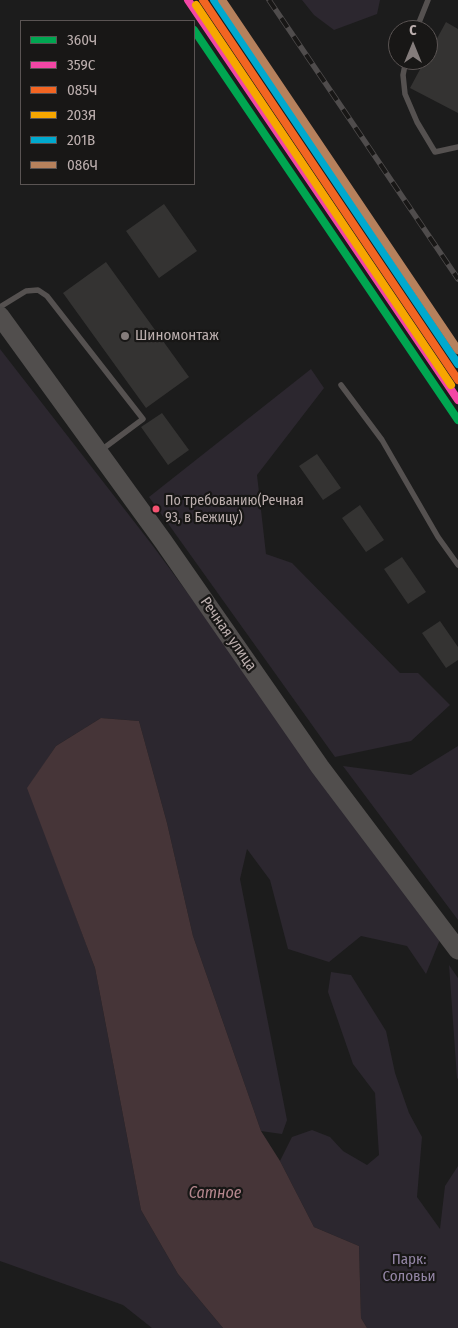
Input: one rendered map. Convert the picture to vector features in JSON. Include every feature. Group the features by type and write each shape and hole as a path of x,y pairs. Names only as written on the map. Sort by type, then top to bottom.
{"main road":[{"name":"Речная улица","path":"0,316 163,541 320,767 458,950"}],"lane":[{"path":"420,20 428,0"},
{"path":"404,70 405,94 421,129 435,152 458,147"},
{"path":"0,307 26,291 38,290 47,296 143,419 98,453"},
{"path":"341,385 382,440 438,537 458,566"}],"green space":[{"path":"302,0 380,0 377,14 334,30 314,15"},
{"path":"0,349 153,546 441,937 426,974 407,946 361,936 329,962 288,949 270,880 247,849 240,879 287,1120 282,1134 261,1131 193,936 167,823 139,721 101,718 56,746 28,788 95,968 141,1210 178,1274 223,1328 152,1328 123,1305 0,1261"},
{"path":"311,369 324,388 257,475 266,554 292,563 400,673 418,673 450,705 411,741 335,757 149,497"},
{"path":"458,746 458,920 343,766 411,775"},
{"path":"449,965 458,978 458,1079 457,1078"},
{"name":"Парк: Соловьи","path":"331,972 351,975 386,1031 395,1073 409,1113 422,1137 417,1197 440,1229 445,1186 458,1166 458,1328 367,1328 361,1318 359,1246 314,1227 280,1161 292,1137 312,1130 330,1137 343,1151 367,1165 379,1155 375,1093 353,1064 328,992"}],"water":[{"name":"Сатное","path":"101,718 139,721 167,823 193,936 261,1131 280,1161 314,1227 359,1246 361,1318 367,1328 223,1328 178,1274 141,1210 95,968 27,788 56,746"}],"building":[{"path":"446,22 458,29 458,113 410,88 420,70 438,70 438,37"},
{"path":"164,204 197,251 159,278 126,231"},
{"path":"106,262 189,377 146,408 63,293"},
{"path":"162,413 189,450 168,465 141,427"},
{"path":"317,454 341,488 323,500 299,466"},
{"path":"360,505 384,540 366,552 342,518"},
{"path":"402,557 426,592 408,604 384,569"},
{"path":"440,621 458,647 458,660 446,668 422,633"}],"railway":[{"path":"269,0 458,279"}],"transit line":[{"name":"359С","path":"188,0 458,400"},
{"name":"085Ч","path":"203,0 458,380"},
{"name":"201В","path":"214,0 458,364"},
{"name":"086Ч","path":"222,0 458,350"},
{"name":"203Я","path":"196,5 451,385"},
{"name":"360Ч","path":"195,31 458,420"}],"place":[{"name":"Шиномонтаж","path":"125,336"},
{"name":"По требованию(Речная 93, в Бежицу)","path":"156,509"}]}
